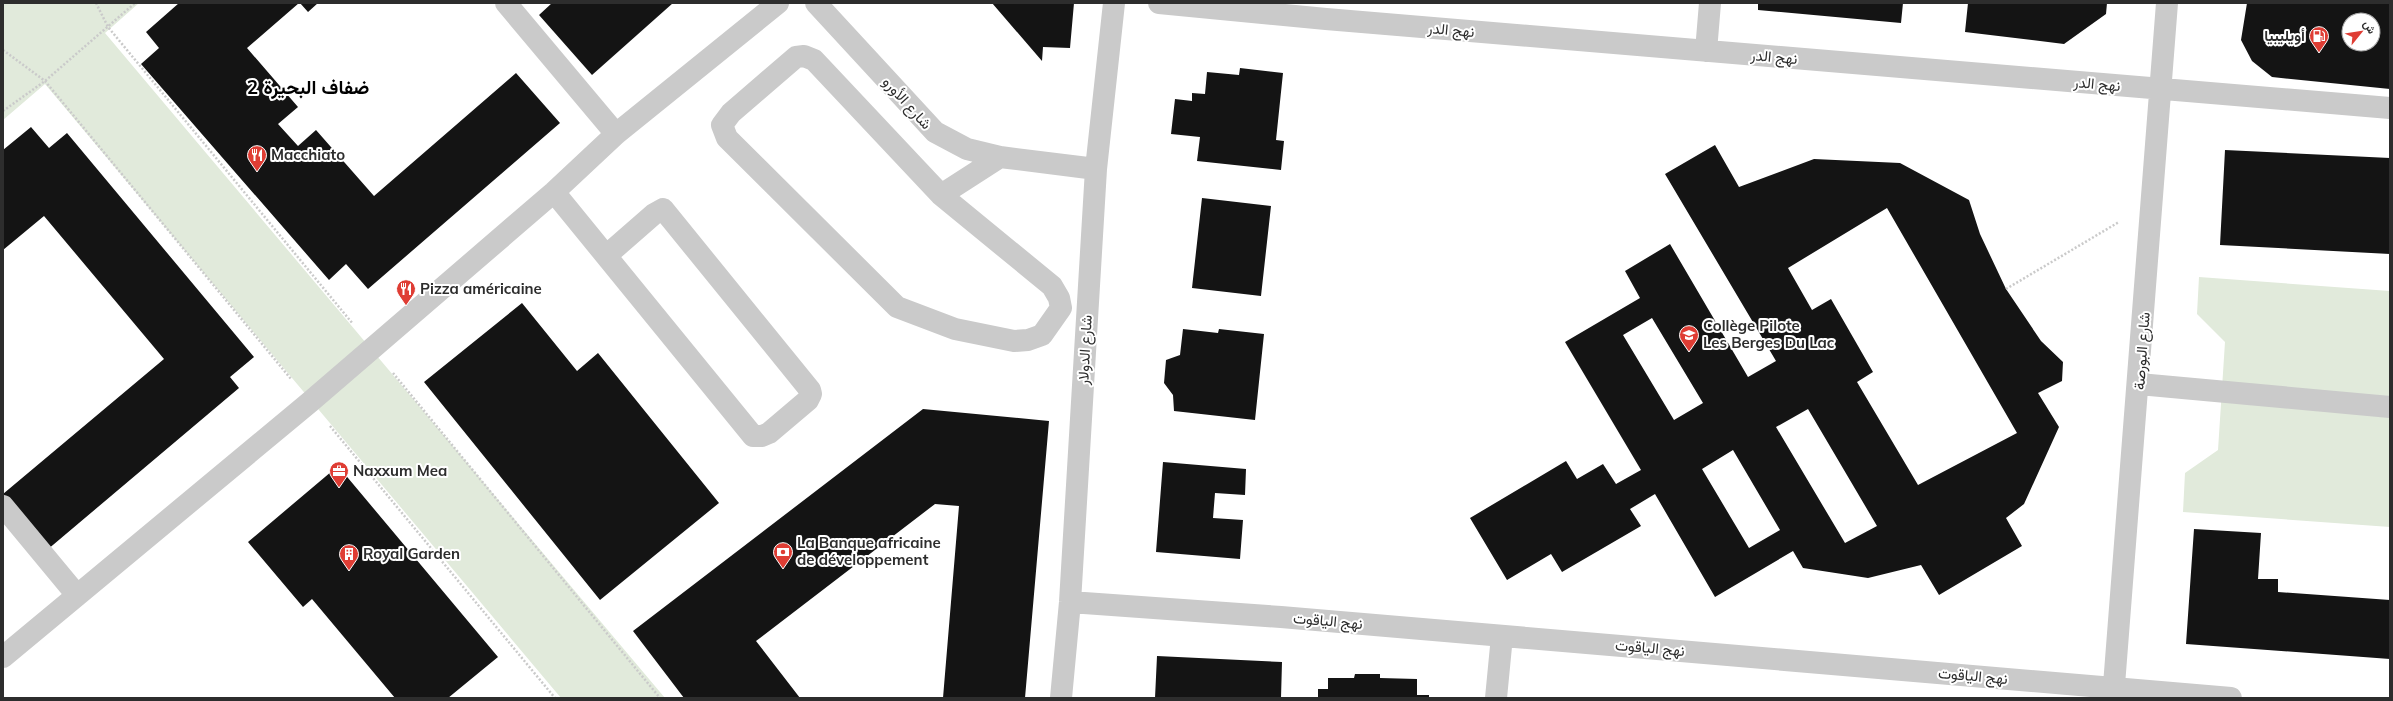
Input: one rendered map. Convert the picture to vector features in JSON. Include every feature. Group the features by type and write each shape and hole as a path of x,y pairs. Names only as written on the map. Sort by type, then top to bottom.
{"street":[{"path":"506,3 616,134"},
{"path":"3,657 44,624 76,594 310,402 554,192 616,134 778,3"},
{"name":"شارع الأورو","path":"816,3 934,132 967,149 1000,156 1096,168"},
{"name":"شارع الدولار","path":"1061,698 1070,602 1096,168 1114,3"},
{"name":"نهج الدر","path":"1159,3 2162,90 2390,108"},
{"path":"1706,51 1710,3"},
{"name":"شارع البورصة","path":"2114,693 2162,90 2167,3"},
{"path":"796,57 809,58 814,60 941,195 1052,286 1059,298 1061,308 1042,334 1028,340 1014,341 955,329 897,307 727,138 722,125 731,113 796,57"},
{"path":"941,195 1000,156"},
{"path":"554,192 754,436 762,436 769,433 808,400 811,394 810,390 663,209 654,214 606,255"},
{"path":"2139,384 2390,407"},
{"path":"3,506 76,594"},
{"name":"نهج الياقوت","path":"1070,602 1281,617 1502,636 2114,693 2231,698"},
{"path":"1496,698 1502,636"}],"path":[{"path":"3,111 45,82 135,3"},
{"path":"3,50 45,82 555,698"},
{"path":"2006,289 2153,202"}],"green space":[{"path":"3,3 139,3 105,33 665,698 561,698 45,84 3,120"},
{"path":"2199,277 2390,291 2390,527 2183,512 2185,473 2218,450 2225,342 2197,314"}],"building":[{"path":"179,3 299,3 247,48 298,107 278,124 298,146 316,130 374,196 516,73 560,123 368,289 346,264 329,280 141,64 159,48 146,32"},
{"path":"300,3 318,3 308,12"},
{"path":"552,3 673,3 592,75 539,15"},
{"path":"992,3 1074,3 1070,48 1043,47 1042,61"},
{"path":"1758,3 1903,3 1901,23 1758,10"},
{"path":"1968,3 2107,3 2106,14 2064,44 1965,32"},
{"name":"أويليبيا","path":"2247,3 2390,3 2390,89 2272,77 2252,61 2241,40"},
{"path":"1240,68 1283,73 1276,140 1284,141 1281,170 1197,161 1200,137 1171,134 1175,99 1192,101 1192,93 1205,94 1207,72 1239,75"},
{"path":"31,127 49,148 67,133 254,357 230,377 239,388 47,550 3,494 164,359 44,216 3,250 3,150"},
{"path":"1715,145 1739,187 1814,159 1900,163 1969,200 1980,234 2006,289 2041,341 2063,362 2062,381 2038,393 2059,427 2024,504 2006,518 2022,546 1939,595 1921,565 1868,578 1803,568 1793,551 1715,597 1655,494 1630,509 1641,526 1562,572 1551,554 1507,580 1470,518 1566,461 1577,479 1603,464 1616,484 1641,470 1565,342 1640,298 1625,271 1670,244 1748,377 1776,361 1665,174","holes":["1887,208 2017,433 1918,485 1857,382 1873,372 1831,299 1812,310 1788,268","1652,318 1703,403 1674,420 1623,335","1808,409 1877,526 1845,543 1776,427","1733,450 1780,530 1749,548 1702,469"]},
{"path":"2225,150 2390,158 2390,254 2220,245"},
{"path":"1202,198 1271,206 1261,296 1192,288"},
{"path":"522,303 577,371 598,353 719,503 600,600 424,382"},
{"path":"1183,329 1218,333 1219,329 1264,334 1255,420 1174,411 1173,395 1164,383 1166,360 1180,355"},
{"name":"La Banque africaine de développement","path":"923,409 1049,421 1025,698 943,698 959,506 935,504 756,641 800,698 684,698 633,631"},
{"path":"1163,462 1246,469 1245,495 1215,493 1213,518 1243,520 1240,559 1156,552"},
{"name":"Royal Garden","path":"338,466 498,657 448,698 395,698 312,599 303,607 248,542"},
{"path":"2194,529 2261,533 2258,579 2278,579 2278,592 2390,600 2390,659 2186,644"},
{"path":"1157,656 1282,662 1281,698 1155,698"},
{"path":"1355,674 1380,674 1380,678 1417,679 1417,695 1429,695 1429,698 1318,698 1318,689 1328,689 1328,678 1354,678"}],"place":[{"name":"أويليبيا","path":"2319,53"},
{"name":"Macchiato","path":"257,172"},
{"name":"Pizza américaine","path":"406,306"},
{"name":"Collège Pilote Les Berges Du Lac","path":"1689,352"},
{"name":"Naxxum Mea","path":"339,488"},
{"name":"La Banque africaine de développement","path":"783,569"},
{"name":"Royal Garden","path":"349,571"}],"district":[{"name":"ضفاف البحيرة 2","path":"308,87"}]}
